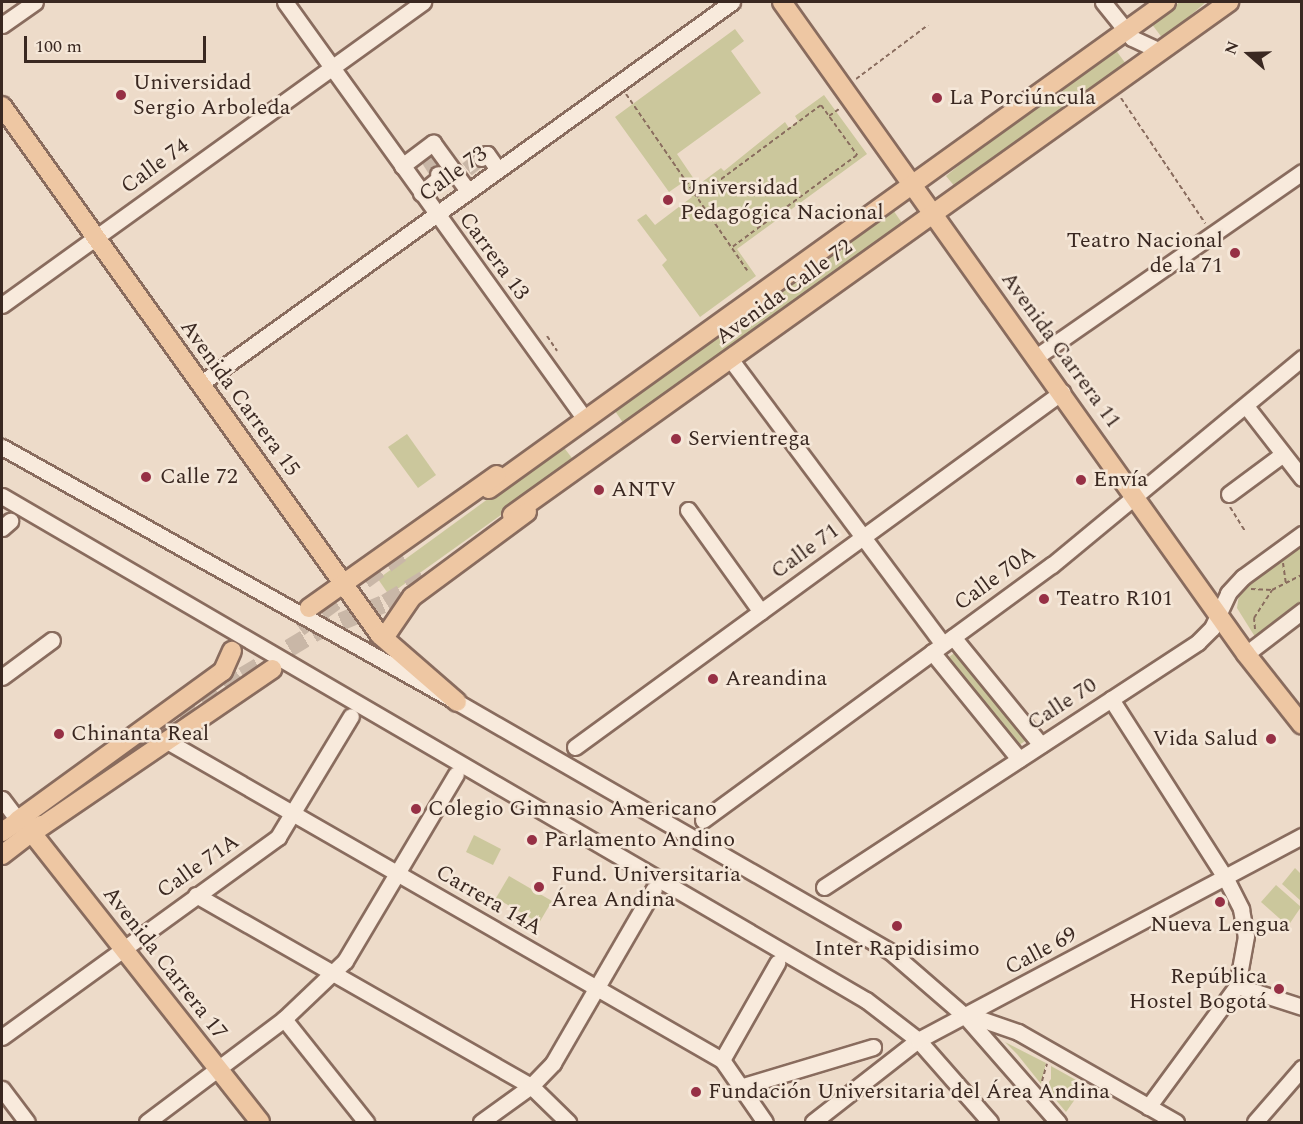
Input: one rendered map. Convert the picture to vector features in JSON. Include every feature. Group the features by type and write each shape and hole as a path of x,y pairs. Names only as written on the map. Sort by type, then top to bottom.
{"main road":[{"name":"Avenida Carrera 11","path":"782,2 1062,392 1217,613 1302,725"},
{"name":"Avenida Calle 72","path":"489,489 584,418 1166,2"},
{"name":"Avenida Calle 72","path":"512,515 1229,2"},
{"name":"Avenida Carrera 15","path":"2,106 384,638 457,702"},
{"path":"309,608 539,444 584,418"},
{"path":"384,638 412,597 570,480 606,449"},
{"path":"2,832 223,671 232,651"},
{"path":"2,855 272,669"},
{"path":"18,820 127,753 32,833"},
{"name":"Avenida Carrera 17","path":"32,833 260,1122"}],"street":[{"path":"2,26 35,2"},
{"name":"Carrera 13","path":"285,2 584,418"},
{"name":"Calle 74","path":"2,305 423,2"},
{"name":"Calle 73","path":"201,384 732,2"},
{"path":"1103,2 1125,31 1142,45 1160,51"},
{"path":"402,166 426,154 433,143 462,173 468,191"},
{"path":"481,158 487,154 498,170"},
{"path":"1036,357 1302,172"},
{"path":"421,193 439,176"},
{"name":"Calle 70A","path":"703,820 1137,498 1302,358"},
{"path":"731,360 943,644 1019,759"},
{"name":"Calle 71","path":"575,747 1062,392"},
{"path":"1246,406 1302,478"},
{"path":"2,447 457,702 891,952 967,1016 1058,1122"},
{"path":"1229,494 1283,454"},
{"path":"2,496 866,1000 918,1040 990,1122"},
{"path":"688,510 761,612"},
{"name":"Calle 70","path":"824,888 1198,642 1212,628 1217,613 1243,577 1302,534"},
{"path":"1248,652 1302,611"},
{"path":"2,677 52,640"},
{"path":"943,644 1041,745"},
{"path":"1111,699 1226,877 1241,909 1245,936 1237,986 1148,1107"},
{"name":"Calle 71A","path":"2,1037 122,947 278,837 295,814 351,716"},
{"name":"Carrera 14A","path":"167,741 722,1060 765,1122"},
{"path":"147,1122 284,1019 345,962 456,774"},
{"path":"2,799 18,820"},
{"name":"Calle 69","path":"813,1122 918,1040 1302,836"},
{"path":"481,1122 531,1086 553,1063 654,889"},
{"path":"196,895 531,1086 568,1122"},
{"path":"722,1060 777,963"},
{"path":"1237,986 1302,1007"},
{"path":"967,1016 1006,1026 1176,1122"},
{"path":"284,1019 366,1122"},
{"path":"741,1087 873,1047"},
{"path":"1255,1122 1302,1068"},
{"path":"2,1089 27,1122"}],"path":[{"path":"851,82 928,25"},
{"path":"623,90 747,270"},
{"path":"1119,96 1213,235"},
{"path":"697,197 821,105 857,155 732,247"},
{"path":"547,336 558,350"},
{"path":"1229,494 1236,504 1229,508 1245,531"},
{"path":"1281,549 1287,584"},
{"path":"1247,589 1272,590 1302,576"},
{"path":"1248,652 1257,640 1254,618 1272,590"},
{"path":"1039,1090 1051,1051"}],"shaded area":[{"path":"1180,2 1206,2 1163,39 1151,23"},
{"path":"735,29 744,41 731,51 761,93 677,154 698,185 721,168 724,171 785,122 789,128 798,121 795,116 824,95 867,154 737,249 756,276 700,317 662,265 667,260 637,220 646,214 655,225 692,197 682,183 669,192 615,117"},
{"path":"1115,49 1126,64 956,188 946,176 1011,123"},
{"path":"891,207 902,223 626,427 615,411"},
{"path":"407,434 436,475 418,488 388,447"},
{"path":"562,445 575,462 389,595 378,579"},
{"path":"1301,543 1301,605 1257,640 1237,608 1240,588"},
{"path":"957,651 1028,739 1015,748 945,660"},
{"path":"474,835 501,849 493,865 466,852"},
{"path":"1295,868 1301,874 1301,901 1282,884"},
{"path":"509,876 552,901 539,923 496,898"},
{"path":"1276,885 1301,907 1288,926 1261,902"},
{"path":"1005,1042 1046,1063 1041,1084 1017,1054"},
{"path":"1051,1066 1085,1085 1066,1112 1045,1087 1051,1079"}],"tunnel":[{"path":"428,158 438,174"},
{"path":"467,169 481,158"},
{"path":"299,628 403,552"},
{"path":"138,751 243,676 316,632 386,603 425,579"}],"place":[{"name":"Universidad Sergio Arboleda","path":"121,95"},
{"name":"La Porciúncula","path":"937,98"},
{"name":"Universidad Pedagógica Nacional","path":"668,200"},
{"name":"Teatro Nacional de la 71","path":"1235,253"},
{"name":"Servientrega","path":"676,439"},
{"name":"Calle 72","path":"146,477"},
{"name":"Envía","path":"1081,480"},
{"name":"ANTV","path":"599,490"},
{"name":"Teatro R101","path":"1044,599"},
{"name":"Areandina","path":"713,679"},
{"name":"Chinanta Real","path":"59,734"},
{"name":"Vida Salud","path":"1271,739"},
{"name":"Colegio Gimnasio Americano","path":"416,809"},
{"name":"Parlamento Andino","path":"532,840"},
{"name":"Fund. Universitaria Área Andina","path":"539,887"},
{"name":"Nueva Lengua","path":"1220,902"},
{"name":"Inter Rapidisimo","path":"897,926"},
{"name":"República Hostel Bogotá","path":"1279,989"},
{"name":"Fundación Universitaria del Área Andina","path":"696,1092"}]}
